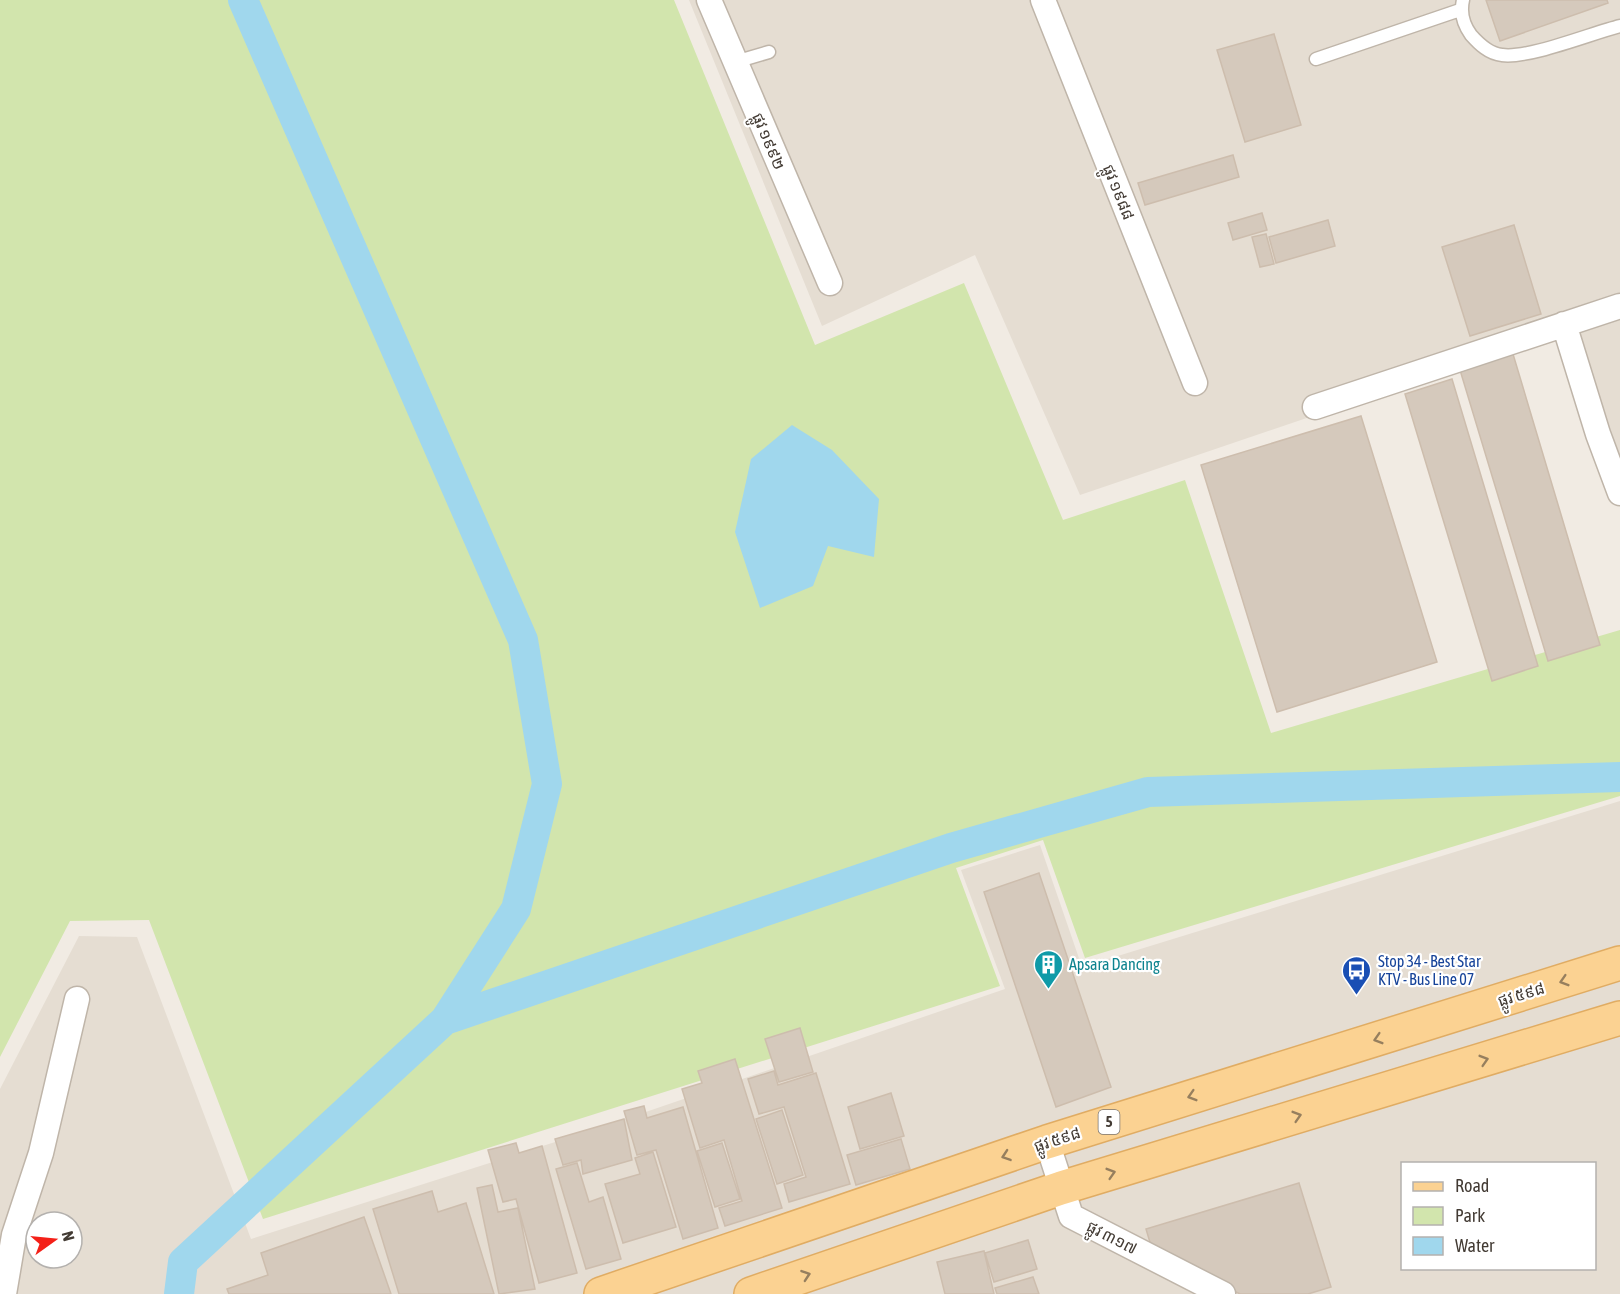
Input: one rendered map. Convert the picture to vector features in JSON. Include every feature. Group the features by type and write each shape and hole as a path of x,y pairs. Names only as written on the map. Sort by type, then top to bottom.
{"main road":[{"name":"ផ្លូវ ៥៩៨","path":"601,1294 1047,1142 1620,963"},
{"path":"751,1294 1061,1188 1620,1018"}],"street":[{"name":"ផ្លូវ ១៩៩២","path":"709,0 830,283"},
{"name":"ផ្លូវ ១៩៨៨","path":"1043,0 1194,383"},
{"path":"1315,407 1620,306"},
{"path":"1564,324 1598,434 1620,493"},
{"path":"4,1294 14,1235 41,1153 77,999"},
{"name":"ផ្លូវ ៣១៧","path":"1047,1142 1071,1216 1223,1294"}],"lane":[{"path":"1316,59 1462,5 1467,28 1478,43 1502,55 1524,53 1620,26"},
{"path":"735,63 769,52"}],"shaded area":[{"path":"689,0 1620,0 1620,478 1574,327 1080,495 975,255 822,326"},
{"path":"1620,801 1620,1294 0,1294 0,1089 79,936 137,937 251,1239 596,1129 1005,989 961,870 1040,845 1082,967"}],"green space":[{"path":"0,0 674,0 815,345 964,283 1063,520 1185,480 1271,733 1620,630 1620,796 1085,958 1043,840 956,868 1000,986 263,1219 149,920 70,921 0,1057"}],"water":[{"path":"792,425 832,450 879,499 874,557 828,546 813,586 760,608 735,532 751,459"}],"building":[{"path":"1486,0 1607,0 1608,3 1500,41"},
{"path":"1274,34 1301,125 1245,142 1217,50"},
{"path":"1233,155 1239,177 1145,205 1138,183"},
{"path":"1262,213 1267,230 1233,240 1228,223"},
{"path":"1328,220 1335,246 1276,263 1269,237"},
{"path":"1514,225 1541,314 1470,336 1442,247"},
{"path":"1266,234 1274,264 1260,267 1252,237"},
{"path":"1513,354 1600,645 1548,661 1460,370"},
{"path":"1452,379 1538,666 1492,681 1405,394"},
{"path":"1361,416 1437,662 1277,712 1201,465"},
{"name":"Apsara Dancing","path":"1039,873 1111,1087 1056,1107 984,892"},
{"path":"800,1028 813,1072 779,1082 765,1039"},
{"path":"735,1059 782,1208 725,1226 719,1208 742,1201 724,1140 700,1148 682,1089 702,1083 698,1071"},
{"path":"774,1071 778,1085 816,1073 850,1184 789,1202 784,1184 806,1177 784,1107 759,1114 748,1079"},
{"path":"891,1093 904,1136 860,1149 848,1107"},
{"path":"644,1106 647,1118 683,1107 718,1228 683,1239 656,1150 637,1155 624,1111"},
{"path":"782,1110 803,1175 777,1184 756,1119"},
{"path":"624,1119 632,1160 583,1174 581,1160 563,1165 555,1139"},
{"path":"901,1139 910,1169 856,1185 847,1155"},
{"path":"516,1143 519,1153 542,1146 577,1273 539,1283 516,1199 503,1202 488,1150"},
{"path":"722,1143 740,1199 715,1207 697,1151"},
{"path":"653,1152 676,1227 623,1243 605,1184 640,1174 635,1158"},
{"path":"577,1163 589,1202 603,1197 621,1259 586,1269 556,1169"},
{"path":"1299,1183 1331,1287 1308,1294 1240,1294 1152,1249 1146,1229"},
{"path":"492,1185 498,1212 518,1208 535,1289 499,1294 477,1188"},
{"path":"432,1191 438,1212 466,1203 494,1294 399,1294 373,1209"},
{"path":"364,1217 391,1294 229,1294 227,1289 268,1275 261,1253"},
{"path":"1028,1240 1037,1269 994,1282 985,1253"},
{"path":"984,1251 994,1294 945,1294 937,1262"},
{"path":"1033,1277 1039,1294 997,1294 995,1288"}],"waterway":[{"path":"179,1294 183,1262 445,1020 516,909 547,784 523,640 243,0"},
{"path":"445,1020 951,848 1148,792 1620,777"}],"place":[{"name":"Apsara Dancing","path":"1048,990"},
{"name":"Stop 34 - Best Star KTV - Bus Line 07","path":"1357,996"}]}
